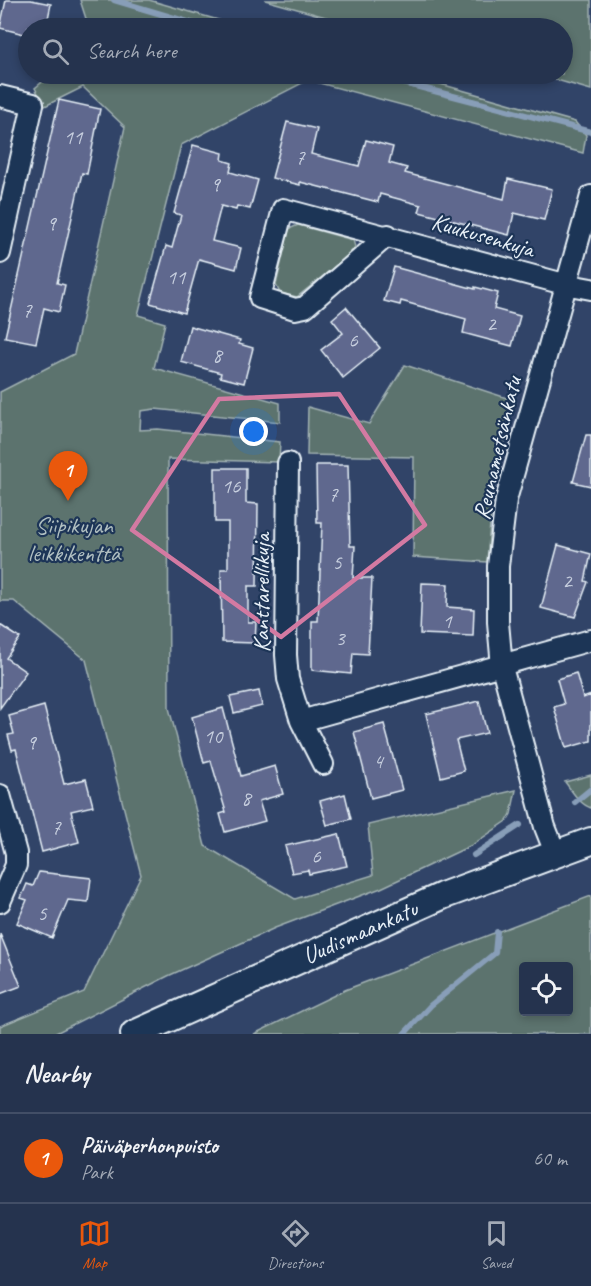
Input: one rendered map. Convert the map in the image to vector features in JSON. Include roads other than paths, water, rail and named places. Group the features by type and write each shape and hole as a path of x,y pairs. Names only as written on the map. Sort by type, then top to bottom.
{"street":[{"path":"0,96 33,104 0,253"},
{"name":"Reunametsänkatu","path":"556,855 545,828 502,666 498,622 498,566 506,500 564,284 591,196"},
{"name":"Kuukusenkuja","path":"388,236 305,307 295,309 260,298 283,209 388,236 564,284 591,290"},
{"name":"Kanttarellikuja","path":"288,463 286,655 288,679 301,721 323,764"},
{"path":"301,721 591,640"},
{"path":"0,795 16,864 0,902"},
{"name":"Uudismaankatu","path":"134,1034 442,896 591,841"}],"waterway":[{"path":"114,0 174,18"},
{"path":"407,84 591,132"},
{"path":"575,802 591,789"},
{"path":"474,855 520,825"},
{"path":"404,1034 431,1005 495,953 497,932"}],"place":[{"name":"Päiväperhonpuisto","path":"68,501"}],"park label":[{"name":"Siipikujan leikkikenttä","path":"74,539"}]}
